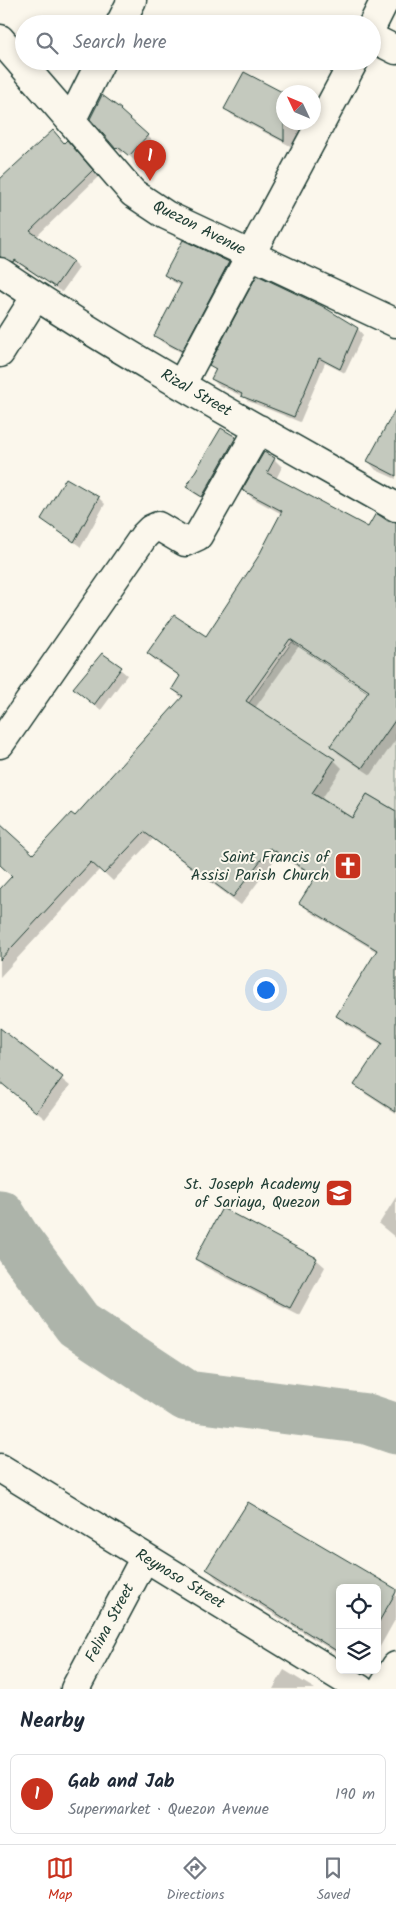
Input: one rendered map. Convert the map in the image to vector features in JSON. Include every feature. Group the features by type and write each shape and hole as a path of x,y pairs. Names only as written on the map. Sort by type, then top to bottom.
{"street":[{"path":"124,15 132,0"},
{"path":"378,15 386,0"},
{"name":"Quezon Avenue","path":"0,39 15,56"},
{"path":"381,42 396,50"},
{"name":"Quezon Avenue","path":"27,70 133,193 166,215 396,323"},
{"path":"71,121 96,70"},
{"path":"181,385 349,70"},
{"name":"Rizal Street","path":"0,272 181,385 396,507"},
{"path":"0,352 36,296"},
{"path":"0,744 144,536 151,529 158,526 185,542 198,536 259,429"},
{"name":"Reynoso Street","path":"0,1468 360,1689"},
{"name":"Felina Street","path":"75,1689 145,1557"},
{"path":"382,1689 396,1666"}],"shaded area":[{"path":"292,642 396,711 396,811 367,794 352,818 225,737"}],"building":[{"path":"244,72 276,89 276,130 284,130 284,141 224,109"},
{"path":"102,95 121,109 148,135 129,156 118,147 116,149 90,119"},
{"path":"53,130 64,143 67,140 93,170 30,231 73,261 55,287 15,260 14,262 0,257 0,179"},
{"path":"183,240 229,262 182,351 154,336 181,284 164,275"},
{"path":"257,275 322,306 358,328 340,369 319,358 294,417 241,396 242,394 211,379 216,369 209,365"},
{"path":"396,408 396,476 367,461"},
{"path":"221,428 236,437 202,497 186,487"},
{"path":"264,452 275,458 267,473 368,527 376,513 388,521 396,523 396,719 362,768 330,746 369,691 290,639 246,701 335,759 312,793 352,818 367,794 396,811 396,1112 354,1085 382,1043 336,1016 377,950 299,903 316,876 270,848 233,897 144,832 104,874 91,862 0,960 0,889 12,876 0,865 0,824 33,854 71,813 75,816 183,696 172,689 180,676 147,653 174,615 206,636 258,557 282,511 242,490"},
{"path":"66,478 99,497 74,542 41,519"},
{"path":"102,653 122,667 94,705 73,688"},
{"path":"0,1028 63,1077 36,1112 0,1082"},
{"path":"222,1208 317,1258 290,1308 195,1259"},
{"path":"248,1502 396,1589 396,1592 381,1618 381,1584 336,1584 336,1650 206,1569"}],"waterway":[{"path":"0,1215 15,1239 78,1324 187,1396 367,1419 396,1429"}],"place":[{"name":"Gab and Jab","path":"150,181"},
{"name":"Saint Francis of Assisi Parish Church","path":"348,866"},
{"name":"St. Joseph Academy of Sariaya, Quezon","path":"339,1193"}]}
